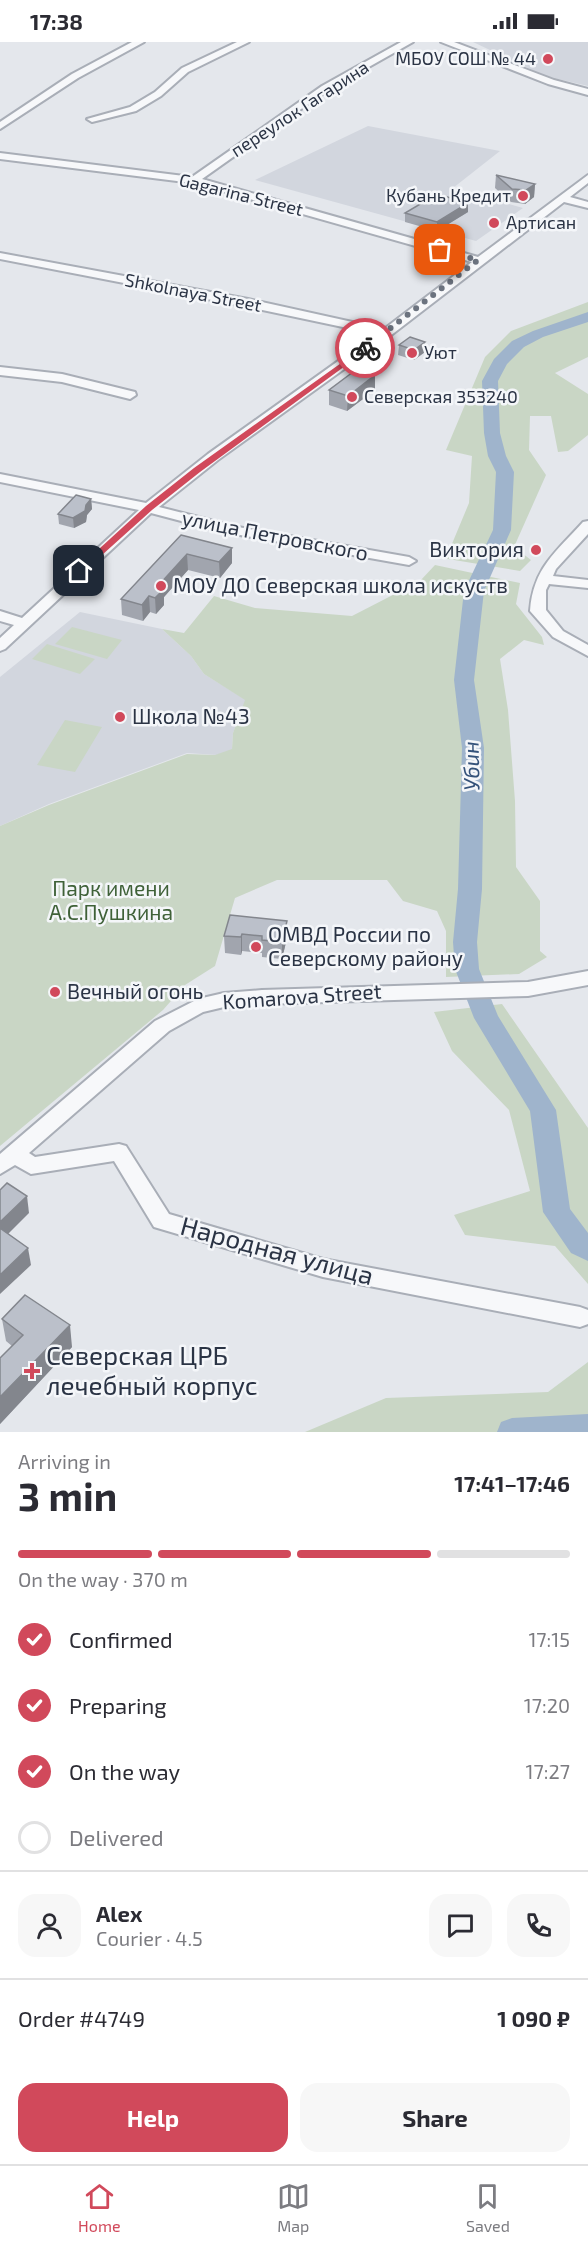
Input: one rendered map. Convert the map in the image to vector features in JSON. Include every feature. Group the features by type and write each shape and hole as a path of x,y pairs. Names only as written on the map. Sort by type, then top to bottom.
{"street":[{"path":"0,126 75,76 140,42"},
{"path":"92,119 133,109 158,94 185,70 244,42"},
{"name":"переулок Гагарина","path":"194,180 326,88 408,42"},
{"path":"446,42 551,82 588,92"},
{"name":"Gagarina Street","path":"0,156 194,180 478,260"},
{"path":"0,646 149,508 213,457 386,333 478,260 588,178"},
{"path":"562,198 588,205"},
{"name":"Shkolnaya Street","path":"0,256 248,303 386,333"},
{"path":"0,371 62,378 130,395"},
{"name":"улица Петровского","path":"0,478 149,508 176,517 252,534 409,561"},
{"path":"584,533 549,568 538,590 538,610 558,634 588,651"},
{"path":"544,579 588,584"},
{"path":"0,616 24,623"},
{"name":"Komarova Street","path":"8,1160 162,1026 198,1006 224,1000 262,997 528,989 588,978"},
{"name":"Народная улица","path":"8,1160 31,1166 120,1152 162,1221 323,1268 580,1317"}],"shaded area":[{"name":"МБОУ СОШ № 44","path":"473,42 588,42 588,86 545,76"},
{"path":"368,126 500,151 453,188 523,208 476,241 255,180"},
{"name":"Школа №43","path":"80,612 162,629 191,656 204,674 246,700 233,733 232,750 217,755 187,753 49,804 0,826 0,677"}],"green space":[{"path":"588,302 588,357 555,373 588,394 588,435 568,451 558,452 551,416 530,416 529,450 546,475 514,547 531,560 520,571 442,558 449,551 469,503 472,456 446,450 485,357 511,331"},
{"name":"Парк имени А.С.Пушкина","path":"435,565 520,583 516,604 542,637 544,645 524,640 500,659 508,710 515,801 516,867 540,901 540,951 547,957 519,974 446,977 446,931 437,911 403,901 387,880 277,880 235,898 215,966 185,985 163,1010 0,1146 0,826 49,805 187,754 215,755 232,749 233,733 245,700 204,674 191,656 162,629 184,633 214,596 255,608 352,616 420,581"},
{"path":"72,627 122,640 107,659 55,644"},
{"path":"47,644 95,659 80,674 32,659"},
{"path":"65,720 102,727 75,772 37,765"},
{"path":"502,1004 588,1128 588,1284 555,1246 465,1235 454,1215 530,1191 509,1110 452,1051 434,1012"},
{"path":"588,1362 588,1432 305,1432 386,1398 548,1392"}],"building":[{"path":"496,175 535,184 526,190 512,189"},
{"path":"437,194 468,203 437,222 405,213"},
{"path":"410,337 425,342 414,350 399,345"},
{"path":"357,369 375,375 348,396 329,390"},
{"path":"76,495 91,499 85,511 73,518 58,514"},
{"path":"181,535 232,548 219,562 187,554 157,587 164,589 155,598 149,596 142,605 121,599"},
{"path":"230,915 287,921 282,942 262,940 262,936 242,934 241,937 224,936"},
{"path":"7,1183 27,1196 0,1222 0,1190"},
{"path":"0,1228 28,1248 0,1275"},
{"path":"25,1295 70,1325 0,1397 0,1358 23,1335 2,1319"}],"waterway":[{"name":"Убин","path":"588,317 538,334 518,344 500,362 490,381 492,433 497,456 505,472 502,530 474,591 464,680 473,748 470,889 465,942 467,969 486,1018 543,1110 557,1212 581,1245 588,1249"},
{"name":"Убин","path":"512,1432 588,1428"}],"way so far":[{"path":"365,348 478,260 440,250"}],"place":[{"name":"МБОУ СОШ № 44","path":"548,59"},
{"name":"Кубань Кредит","path":"523,196"},
{"name":"Артисан","path":"494,223"},
{"name":"Уют","path":"412,353"},
{"name":"Северская 353240","path":"352,397"},
{"name":"Виктория","path":"536,550"},
{"name":"МОУ ДО Северская школа искуств","path":"161,586"},
{"name":"Школа №43","path":"120,717"},
{"name":"ОМВД России по Северскому району","path":"256,947"},
{"name":"Вечный огонь","path":"55,992"},
{"name":"Северская ЦРБ лечебный корпус","path":"32,1371"}],"route":[{"path":"79,571 149,508 213,457 365,348"}]}
